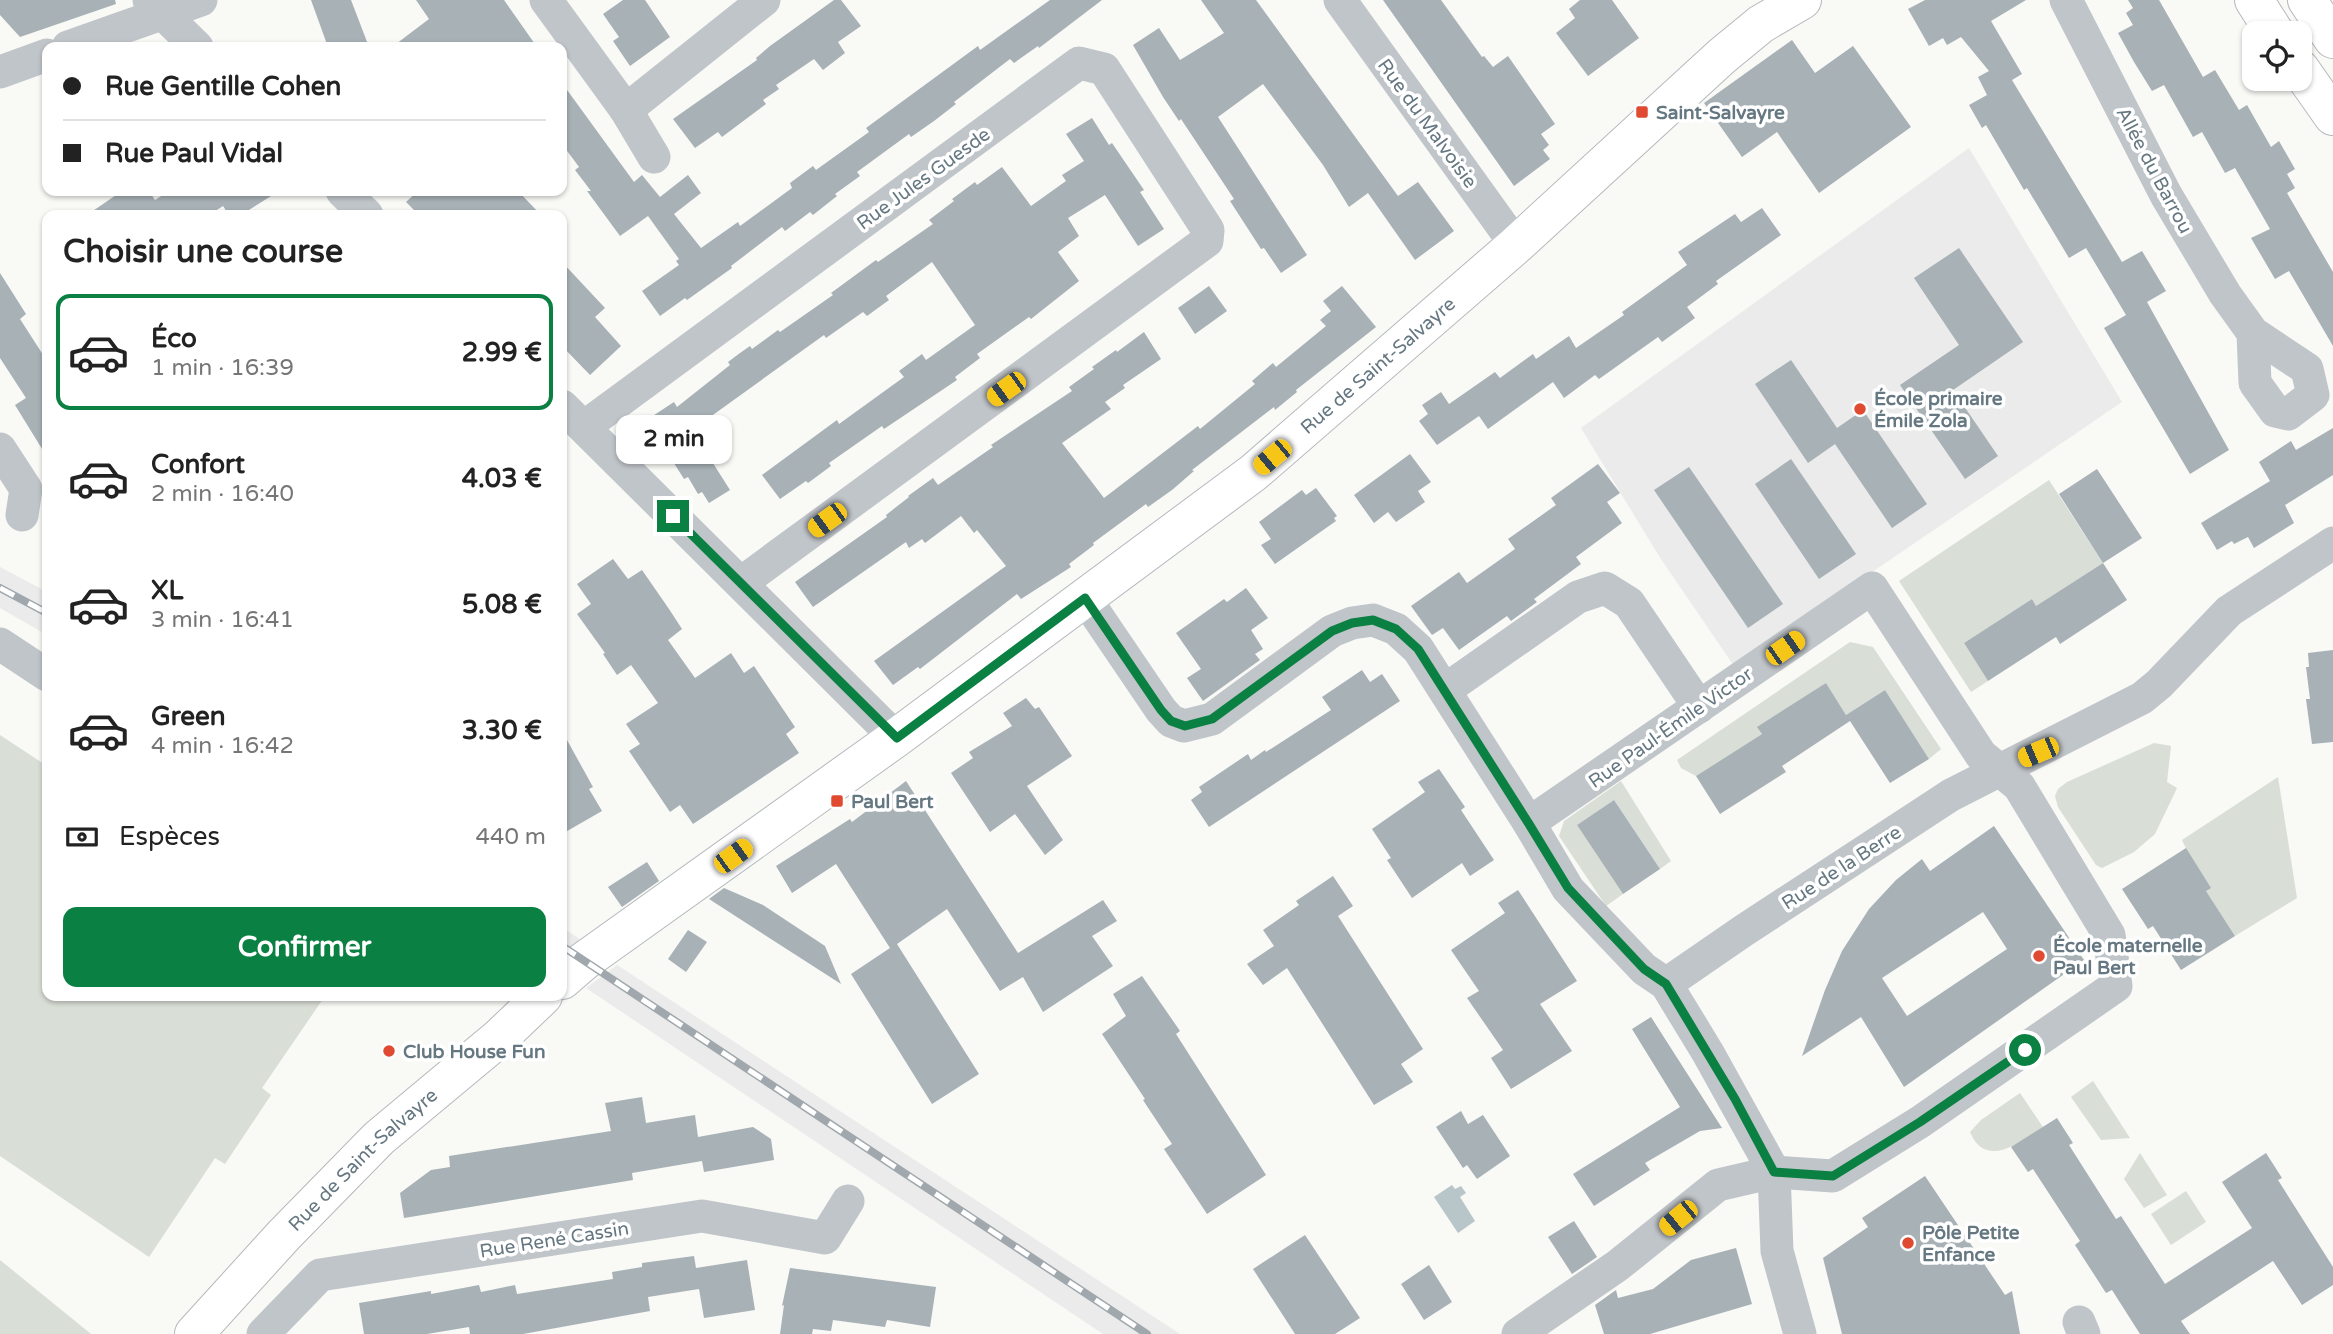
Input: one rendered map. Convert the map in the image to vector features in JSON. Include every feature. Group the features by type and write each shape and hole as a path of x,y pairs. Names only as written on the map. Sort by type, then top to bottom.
{"street":[{"path":"79,42 156,6 201,0"},
{"path":"547,0 626,110 654,158"},
{"path":"626,110 764,0"},
{"name":"Rue du Malvoisie","path":"1340,0 1516,245"},
{"name":"Rue de Saint-Salvayre","path":"567,974 897,738 1253,473 1516,245 1722,56 1761,24 1802,0"},
{"name":"Allée du Barrou","path":"2066,0 2166,195 2225,294 2253,333"},
{"path":"2255,0 2268,21"},
{"path":"2307,0 2333,39"},
{"path":"156,6 192,42"},
{"path":"0,72 42,57"},
{"name":"Rue Jules Guesde","path":"573,417 1079,63 1104,69 1208,230 1207,241 741,583"},
{"path":"2312,86 2333,116"},
{"path":"347,196 362,210"},
{"path":"573,417 897,738"},
{"path":"0,449 26,488 22,515"},
{"name":"Rue de la Berre","path":"1666,984 1919,816 1996,770 2038,752 2142,698 2159,684 2229,611 2333,543"},
{"path":"1445,690 1578,597 1605,588 1629,603 1699,707"},
{"name":"Rue Paul-Émile Victor","path":"1529,824 1872,588 1981,755 1996,770"},
{"path":"1085,598 1161,710 1171,721 1185,726 1212,719 1332,631 1352,623 1373,620 1396,629 1418,649 1568,888 1644,969 1666,984 1755,1134 1774,1172 1777,1251 1800,1334"},
{"path":"0,644 42,671"},
{"path":"1518,1334 1617,1266 1718,1185 1774,1172 1833,1176 1920,1122 2116,986 2109,935 2019,786 1996,770"},
{"name":"Rue de Saint-Salvayre","path":"194,1334 284,1235 379,1138 500,1037 534,1001"},
{"name":"Rue René Cassin","path":"263,1334 320,1275 702,1216 825,1238 848,1201"}],"shaded area":[{"name":"École primaire Émile Zola","path":"1969,148 2122,402 1734,666 1659,556 1581,428"},
{"path":"2049,480 2103,563 2036,606 2032,599 1964,643 1988,681 1971,692 1899,581"},
{"path":"0,567 42,589 42,632 0,608"},
{"path":"1850,642 1873,647 1941,749 1929,759 1885,690 1846,715 1826,683 1762,734 1696,776 1681,768 1677,760"},
{"path":"0,735 42,763 42,1001 322,1001 262,1088 271,1095 225,1164 215,1158 149,1257 0,1156"},
{"path":"2154,743 2171,746 2167,782 2177,788 2155,834 2134,852 2102,868 2096,865 2058,807 2055,796 2058,789 2067,782"},
{"path":"2278,777 2297,898 2235,936 2206,891 2182,840"},
{"path":"1621,781 1671,861 1660,869 1614,800 1577,825 1623,894 1606,906 1559,836 1564,821"},
{"path":"567,930 581,940 567,950"},
{"path":"617,965 1180,1334 1103,1334 586,988"},
{"path":"2093,1081 2130,1138 2101,1140 2071,1097"},
{"path":"2020,1093 2043,1127 2004,1149 1985,1149 1970,1132 1981,1120"},
{"path":"2140,1153 2167,1195 2144,1208 2124,1179"},
{"path":"1452,1185 1455,1189 1461,1186 1466,1193 1460,1197 1475,1221 1458,1233 1434,1197"},
{"path":"2186,1191 2206,1222 2171,1245 2151,1214"},
{"path":"0,1260 91,1334 0,1334"}],"building":[{"path":"0,0 115,0 116,4 20,37 0,15"},
{"path":"311,0 351,0 367,42 326,42"},
{"path":"416,0 504,0 533,42 399,42 429,19"},
{"path":"623,0 645,0 670,37 630,66 613,41 619,37 603,14"},
{"path":"834,0 841,0 861,26 838,42 845,53 823,70 814,59 776,85 779,89 763,100 766,104 722,137 718,132 695,148 673,119 757,60 770,46"},
{"path":"1050,0 1102,0 1039,48 1038,46 1014,63 1010,59 934,121 911,137 909,134 857,172 860,176 835,194 837,196 813,215 810,212 785,231 782,227 731,266 732,268 660,316 642,291 679,265 676,261 679,259 648,216 620,236 587,191 591,191 575,170 579,167 567,151 567,90 634,182 642,175 660,197 688,175 701,193 674,214 701,248 738,222 740,226 792,188 790,183 813,166 816,170 869,132 866,128 978,46 980,50"},
{"path":"1201,0 1256,0 1398,196 1418,182 1454,231 1415,260 1368,193 1349,207 1323,165 1263,84 1218,117 1307,255 1281,273 1264,248 1261,249 1230,201 1234,199 1181,119 1179,121 1163,97 1133,45 1159,28 1180,60 1224,33"},
{"path":"1383,0 1441,0 1482,57 1493,67 1508,56 1555,124 1541,134 1549,145 1543,150 1550,159 1514,186"},
{"path":"1580,0 1612,0 1639,38 1588,76 1556,33 1575,18 1569,9"},
{"path":"1925,0 2026,0 1991,21 2022,74 2012,80 2122,262 2142,251 2166,291 2147,302 2229,450 2190,474 2104,328 2126,315 2086,248 2069,258 2027,188 2024,190 1986,125 1982,128 1969,105 1987,95 1978,77 1989,71 1961,37 1947,45 1943,38 1929,46 1908,9"},
{"path":"2128,0 2159,0 2203,77 2215,70 2239,110 2247,105 2271,147 2279,141 2295,169 2287,174 2295,188 2287,193 2333,272 2333,346 2289,271 2275,279 2251,238 2270,229 2235,168 2225,173 2202,132 2193,137 2164,85 2152,91 2134,62 2118,33 2133,25 2126,13 2133,8"},
{"path":"1792,40 1815,73 1853,46 1911,127 1819,193 1777,132 1742,157 1704,103"},
{"path":"1092,118 1144,190 1140,192 1164,229 1138,246 1105,195 1068,218 1079,236 1058,252 1079,281 1031,319 1029,317 977,354 980,358 955,377 957,380 884,429 882,426 829,463 831,466 808,483 806,481 780,499 762,475 837,420 839,424 904,377 899,371 922,354 926,360 975,325 932,262 886,296 889,300 867,316 863,312 826,338 824,335 692,430 730,490 709,503 702,492 698,494 688,477 684,479 672,460 668,462 642,423 674,402 677,407 730,365 728,362 740,353 750,346 752,349 778,330 780,332 833,295 831,293 876,260 878,262 933,224 929,220 975,182 977,185 1002,167 1031,206 1066,181 1062,175 1084,161 1066,134"},
{"path":"115,196 152,196 155,200 161,196 271,196 249,210 226,210 223,206 217,210 94,210"},
{"path":"413,196 523,196 536,210 414,210 406,202"},
{"path":"1762,208 1781,235 1716,281 1718,284 1687,307 1695,318 1662,342 1658,337 1599,379 1595,375 1564,398 1553,382 1488,429 1479,416 1437,445 1419,421 1428,414 1422,405 1441,392 1449,404 1495,372 1500,378 1533,354 1536,359 1569,336 1576,348 1624,315 1622,312 1687,265 1678,252 1735,214 1741,222"},
{"path":"1959,248 2023,342 1953,390 1998,456 1965,479 1900,385 1959,345 1914,278"},
{"path":"567,267 605,308 595,317 621,346 590,375 567,351"},
{"path":"0,273 26,314 20,319 42,353 42,449 15,405 26,398 0,358"},
{"path":"1209,286 1227,311 1195,334 1178,308"},
{"path":"1342,286 1376,327 1296,390 1297,392 1275,410 1274,407 1192,470 1194,471 1172,490 1148,507 1146,504 1093,543 1094,545 1069,564 1071,567 1021,599 1017,594 920,669 918,667 893,685 874,661 1006,566 977,530 974,533 961,516 925,543 922,539 909,548 906,542 813,607 795,582 887,517 886,515 908,496 933,478 938,485 993,447 991,445 1072,391 1069,387 1094,369 1092,367 1144,332 1161,359 1123,385 1125,388 1105,402 1111,409 1062,443 1104,498 1198,426 1200,429 1255,384 1252,381 1273,363 1276,367 1326,326 1320,320 1331,311 1323,301"},
{"path":"1791,360 1837,428 1863,410 1927,504 1892,528 1835,444 1808,463 1755,384"},
{"path":"2333,428 2333,475 2285,505 2294,523 2254,548 2248,537 2234,544 2232,541 2217,550 2201,523 2270,481 2259,462 2291,441 2296,450"},
{"path":"1410,454 1431,482 1418,491 1425,502 1396,522 1388,512 1374,523 1354,495"},
{"path":"1791,459 1856,554 1819,579 1755,484"},
{"path":"1598,464 1620,493 1607,502 1622,523 1576,557 1581,564 1534,599 1537,602 1511,621 1507,616 1459,650 1443,628 1432,635 1411,606 1459,572 1467,583 1515,549 1508,539 1556,505 1551,498"},
{"path":"1689,467 1783,604 1748,628 1654,490"},
{"path":"2097,469 2142,538 2103,563 2059,494"},
{"path":"1316,488 1337,516 1334,518 1336,521 1275,564 1261,545 1271,539 1259,522 1302,490 1306,495"},
{"path":"613,559 628,579 642,570 669,609 682,629 668,640 695,678 731,653 744,673 754,666 795,727 786,734 799,753 693,824 680,805 670,812 629,751 640,744 626,724 658,703 631,665 617,675 577,614 591,604 577,584"},
{"path":"2103,563 2127,600 2060,644 2056,637 1988,681 1964,643 2032,599 2036,606"},
{"path":"1246,588 1268,618 1251,630 1263,649 1255,654 1260,660 1203,701 1187,678 1201,669 1176,633 1224,599 1227,602"},
{"path":"2333,650 2333,742 2312,744 2306,699 2310,699 2306,667 2309,667 2308,653"},
{"path":"1362,670 1370,682 1382,674 1400,701 1209,827 1191,800 1202,792 1199,787 1248,754 1251,760 1331,710 1322,697"},
{"path":"1826,683 1846,715 1885,690 1929,759 1890,783 1850,721 1782,766 1786,772 1720,814 1696,776 1762,734 1757,727"},
{"path":"1026,698 1035,709 1039,707 1072,756 1027,786 1063,840 1045,855 1015,814 990,832 951,773 973,758 969,752 1012,726 1003,713"},
{"path":"567,740 593,787 589,789 602,811 567,831"},
{"path":"1439,769 1465,807 1461,810 1494,860 1470,876 1462,863 1412,898 1387,860 1391,858 1372,829 1425,792 1418,782"},
{"path":"906,781 1018,953 1103,900 1117,921 1092,936 1113,966 1043,1012 1023,977 1000,991 947,909 897,944 979,1074 932,1104 851,974 890,948 836,864 792,893 776,866 850,819 852,822"},
{"path":"1614,800 1660,869 1623,894 1577,825"},
{"name":"École maternelle Paul Bert","path":"1994,826 2084,960 1904,1087 1861,1017 1802,1056 1842,951 1869,909 1896,880 1922,859 1930,871","holes":["1983,912 2007,949 1907,1016 1882,978"]},
{"path":"2186,848 2211,888 2206,891 2235,936 2181,970 2153,926 2148,929 2122,889"},
{"path":"647,862 659,881 622,907 608,887"},
{"path":"1333,876 1353,906 1338,916 1423,1049 1401,1064 1413,1082 1374,1105 1287,968 1263,985 1247,964 1274,946 1263,930 1299,905 1296,901"},
{"path":"724,888 763,905 825,946 841,984 709,899"},
{"path":"1518,890 1577,981 1540,1004 1572,1051 1511,1089 1491,1058 1503,1050 1467,998 1479,991 1451,950 1505,913 1498,903"},
{"path":"688,930 707,942 686,972 668,959"},
{"path":"1142,976 1180,1031 1176,1034 1266,1175 1207,1214 1164,1149 1172,1144 1102,1034 1126,1016 1113,994"},
{"path":"1651,1017 1722,1128 1700,1131 1645,1163 1650,1170 1594,1206 1573,1174 1680,1107 1632,1029"},
{"path":"642,1097 646,1123 695,1115 698,1137 753,1127 771,1139 774,1160 704,1172 702,1161 632,1173 633,1180 404,1218 400,1193 431,1170 450,1167 449,1156 611,1131 605,1103"},
{"path":"1461,1111 1468,1124 1483,1115 1510,1156 1477,1179 1467,1165 1463,1168 1436,1127"},
{"path":"2057,1118 2073,1143 2069,1145 2116,1219 2121,1216 2165,1284 2252,1228 2222,1182 2266,1153 2282,1178 2278,1180 2333,1267 2333,1285 2302,1305 2273,1261 2181,1321 2190,1334 2140,1334 2112,1290 2106,1293 2075,1245 2080,1241 2033,1169 2028,1172 2011,1147"},
{"name":"Pôle Petite Enfance","path":"1925,1176 2005,1295 2012,1291 2020,1334 1842,1334 1823,1258 1868,1227 1862,1218"},
{"path":"1574,1221 1597,1257 1572,1274 1548,1237"},
{"path":"1305,1235 1360,1318 1335,1334 1295,1334 1253,1269"},
{"path":"1736,1248 1752,1304 1650,1334 1604,1334 1595,1305 1616,1290 1618,1298 1653,1289 1691,1260"},
{"path":"694,1256 696,1268 747,1260 755,1310 704,1318 699,1289 648,1297 650,1311 523,1334 470,1334 469,1327 427,1334 364,1334 359,1303 479,1285 481,1292 515,1285 517,1294 613,1279 612,1272 642,1267 642,1263"},
{"path":"1429,1265 1452,1302 1424,1320 1401,1284"},
{"path":"790,1268 936,1287 930,1327 887,1320 885,1327 833,1320 831,1331 813,1329 812,1334 780,1334 784,1305 782,1306"}],"railway":[{"path":"0,588 42,610"},
{"path":"567,949 1147,1334"}],"place":[{"name":"Saint-Salvayre","path":"1642,112"},
{"name":"École primaire Émile Zola","path":"1860,409"},
{"name":"Paul Bert","path":"837,801"},
{"name":"École maternelle Paul Bert","path":"2039,956"},
{"name":"Club House Fun","path":"389,1051"},
{"name":"Pôle Petite Enfance","path":"1908,1243"}],"route":[{"path":"673,516 897,738 1085,598 1161,710 1171,721 1185,726 1212,719 1332,631 1352,623 1373,620 1396,629 1418,649 1568,888 1644,969 1666,984 1735,1099 1774,1172 1833,1176 1920,1122 2025,1050"}]}
